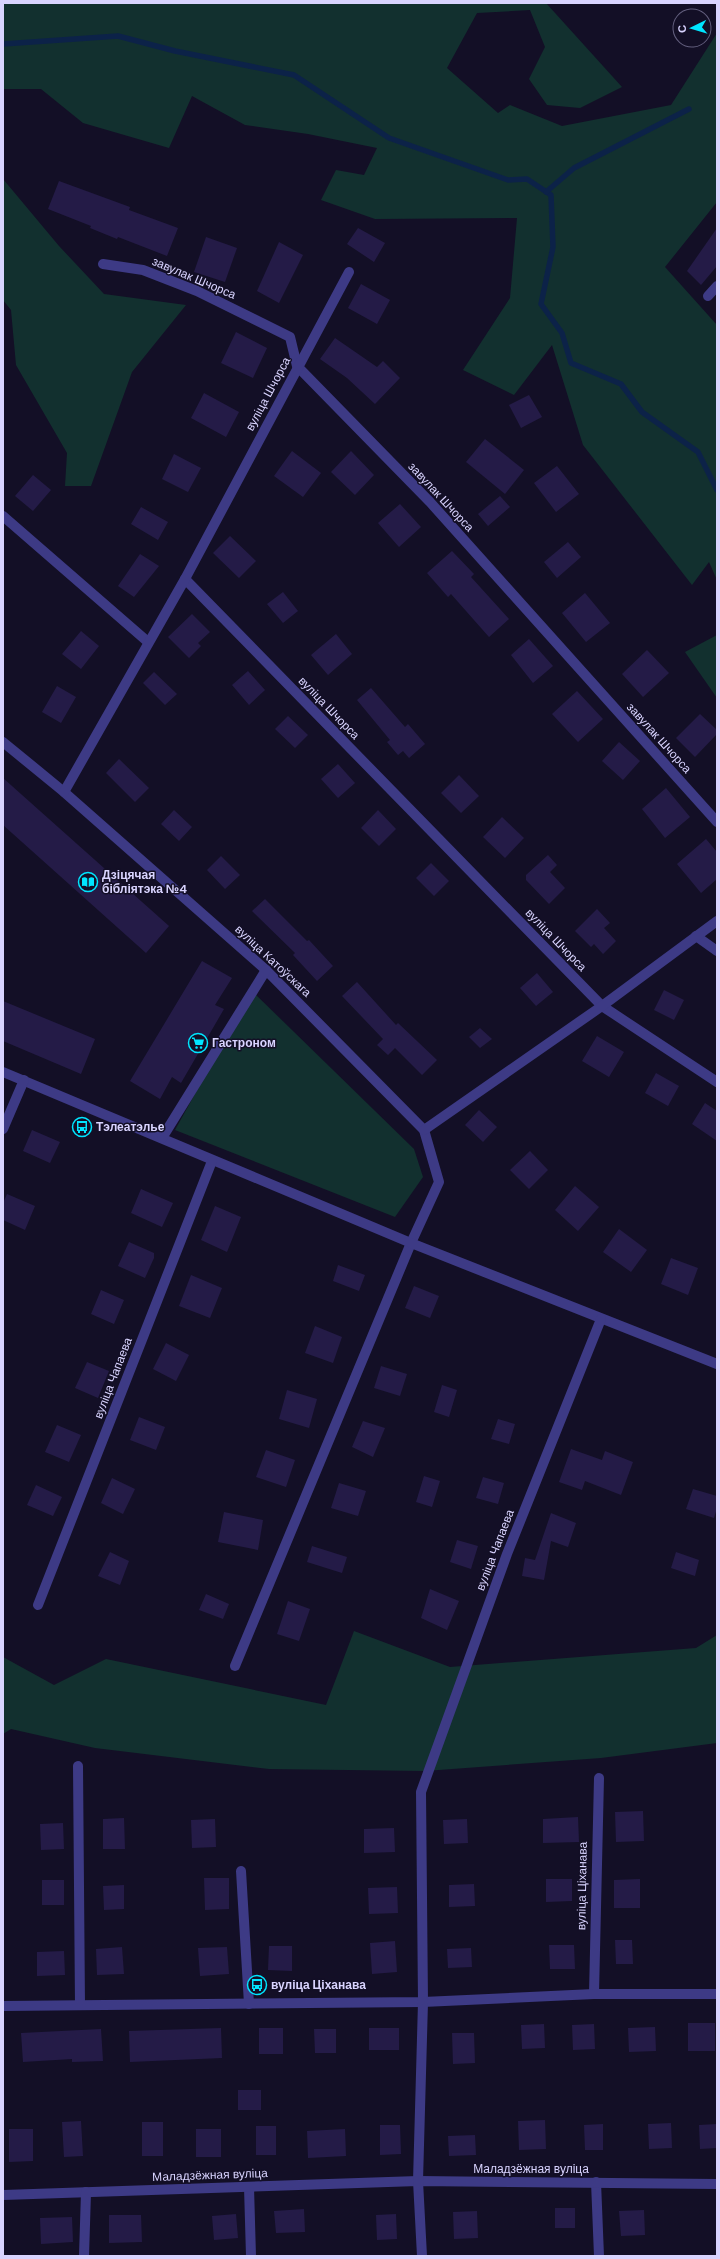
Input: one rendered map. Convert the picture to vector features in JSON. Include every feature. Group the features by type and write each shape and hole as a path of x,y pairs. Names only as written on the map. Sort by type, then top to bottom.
{"street":[{"name":"завулак Шчорса","path":"103,264 143,270 197,291 290,337 297,366 430,502 717,822"},
{"name":"вуліца Шчорса","path":"348,272 185,579 602,1006 717,1082"},
{"path":"708,296 717,286"},
{"path":"3,516 148,642"},
{"path":"64,792 185,579"},
{"name":"вуліца Катоўскага","path":"3,742 64,792 266,970 424,1130 439,1182 411,1243"},
{"path":"424,1130 602,1006 717,921"},
{"path":"696,936 717,951"},
{"path":"162,1138 266,970"},
{"path":"3,1072 162,1138 212,1161 411,1243 717,1364"},
{"path":"3,1129 24,1080"},
{"name":"вуліца Чапаева","path":"38,1605 212,1161"},
{"path":"235,1666 411,1243"},
{"name":"вуліца Чапаева","path":"423,2002 421,1792 507,1554 601,1319"},
{"path":"78,1766 80,2005"},
{"name":"вуліца Ціханава","path":"594,1994 598,1778"},
{"path":"241,1871 249,2004"},
{"path":"3,2006 423,2002 594,1994 717,1994"},
{"path":"422,2256 418,2181 423,2002"},
{"name":"Маладзёжная вуліца","path":"3,2195 418,2181 717,2184"},
{"name":"Маладзёжная вуліца","path":"596,2182 599,2256"},
{"path":"249,2187 251,2256"},
{"path":"84,2256 86,2192"}],"green space":[{"path":"3,3 546,3 622,87 580,108 547,105 529,79 545,47 530,10 477,13 447,68 498,113 510,105 562,126 671,105 707,48 712,48 712,41 717,33 717,202 665,267 717,325 717,580 709,562 692,585 583,445 552,345 514,395 463,370 510,298 517,218 375,219 321,200 336,170 364,175 377,148 308,134 245,125 192,96 169,148 83,123 41,89 3,89"},
{"path":"3,179 59,246 104,294 186,305 132,372 91,486 65,486 67,453 16,365 11,310 3,300"},
{"path":"717,635 717,698 685,652"},
{"path":"252,991 414,1149 423,1177 395,1217 175,1130"},
{"path":"354,1631 450,1667 696,1648 717,1635 717,1743 601,1758 425,1771 269,1769 95,1748 11,1729 3,1734 3,1657 54,1685 106,1659 326,1705"}],"building":[{"path":"59,181 130,207 129,210 178,228 167,256 118,237 117,239 90,228 91,226 48,209"},
{"path":"358,228 385,243 374,262 347,244"},
{"path":"717,228 717,266 701,285 687,271"},
{"path":"206,237 237,248 225,282 194,272"},
{"path":"279,242 303,255 279,303 257,291"},
{"path":"361,284 390,300 377,324 348,308"},
{"path":"236,332 267,348 253,378 221,363"},
{"path":"335,338 377,367 383,361 400,378 375,404 347,378 320,359"},
{"path":"204,393 239,412 226,437 191,418"},
{"path":"529,395 542,417 521,428 509,405"},
{"path":"485,439 524,470 505,494 466,462"},
{"path":"292,451 321,473 303,497 274,476"},
{"path":"351,451 374,475 355,495 331,472"},
{"path":"174,454 201,468 188,492 162,479"},
{"path":"557,466 579,494 556,512 534,483"},
{"path":"33,475 51,490 33,511 15,496"},
{"path":"500,496 510,507 488,526 478,514"},
{"path":"400,504 421,527 399,547 378,523"},
{"path":"141,507 168,522 158,540 131,524"},
{"path":"230,536 256,561 239,578 213,553"},
{"path":"568,542 581,557 557,578 544,562"},
{"path":"452,551 474,574 471,577 509,619 489,637 451,594 448,597 427,573"},
{"path":"140,554 159,566 134,597 118,586"},
{"path":"283,592 298,611 283,623 267,604"},
{"path":"585,593 610,623 586,642 562,613"},
{"path":"192,614 210,632 198,643 201,646 189,658 168,637"},
{"path":"81,631 99,646 81,669 62,654"},
{"path":"336,634 352,654 328,675 311,655"},
{"path":"529,639 553,666 533,683 511,655"},
{"path":"647,650 669,673 643,697 622,674"},
{"path":"248,671 265,690 249,705 232,685"},
{"path":"154,672 177,694 165,705 143,683"},
{"path":"57,686 76,697 61,723 42,712"},
{"path":"371,688 405,727 408,724 425,744 409,758 403,751 398,755 387,742 390,740 357,700"},
{"path":"577,691 603,719 578,742 552,714"},
{"path":"700,714 717,730 717,734 695,757 676,738"},
{"path":"288,716 308,735 295,748 275,729"},
{"path":"619,742 640,761 623,780 602,761"},
{"path":"119,759 149,788 135,802 106,773"},
{"path":"338,764 355,783 338,798 321,779"},
{"path":"459,775 479,796 461,813 441,793"},
{"path":"3,778 169,926 146,953 3,825"},
{"path":"666,788 690,817 665,838 642,809"},
{"path":"174,810 192,827 179,841 161,824"},
{"path":"378,810 396,829 379,846 361,828"},
{"path":"502,817 524,838 505,858 483,837"},
{"path":"706,839 717,852 717,879 701,893 677,864"},
{"path":"548,855 557,865 550,872 565,888 549,904 526,880 526,875"},
{"path":"221,856 240,875 225,889 207,870"},
{"path":"431,863 449,881 434,896 416,878"},
{"path":"265,899 307,941 309,940 333,966 317,981 293,955 295,953 252,911"},
{"path":"597,909 610,923 604,928 616,941 603,954 594,944 591,947 575,931"},
{"path":"202,961 232,978 215,1005 224,1009 181,1083 172,1077 160,1099 130,1081"},
{"path":"537,973 553,992 536,1006 520,988"},
{"path":"357,982 396,1025 398,1023 437,1060 422,1075 395,1048 388,1055 377,1045 383,1039 342,996"},
{"path":"664,990 684,1000 674,1020 654,1010"},
{"path":"3,1001 95,1039 81,1074 3,1041"},
{"path":"480,1028 492,1039 480,1048 469,1037"},
{"path":"597,1036 624,1052 609,1077 582,1061"},
{"path":"656,1073 679,1086 668,1106 645,1093"},
{"path":"705,1103 717,1111 717,1141 692,1124"},
{"path":"479,1110 497,1127 483,1142 465,1125"},
{"path":"32,1130 60,1142 50,1163 23,1151"},
{"path":"530,1151 548,1170 529,1189 510,1170"},
{"path":"575,1186 599,1207 578,1231 555,1210"},
{"path":"141,1189 173,1203 162,1227 131,1213"},
{"path":"7,1194 35,1206 25,1230 3,1220 3,1203"},
{"path":"215,1206 241,1217 227,1252 201,1240"},
{"path":"619,1229 647,1250 631,1272 603,1252"},
{"path":"129,1242 154,1253 154,1258 145,1278 118,1266"},
{"path":"671,1258 698,1268 688,1295 661,1284"},
{"path":"338,1265 365,1275 359,1291 333,1281"},
{"path":"191,1275 222,1288 210,1318 179,1306"},
{"path":"414,1286 439,1296 430,1318 405,1308"},
{"path":"101,1290 124,1300 114,1324 91,1314"},
{"path":"315,1326 342,1337 333,1363 305,1353"},
{"path":"166,1343 189,1355 176,1381 153,1369"},
{"path":"87,1362 109,1371 98,1398 75,1388"},
{"path":"381,1366 407,1374 400,1396 374,1388"},
{"path":"442,1385 457,1390 449,1417 434,1412"},
{"path":"287,1390 317,1399 309,1428 279,1419"},
{"path":"139,1417 165,1427 156,1450 130,1440"},
{"path":"498,1419 515,1424 509,1444 491,1439"},
{"path":"363,1421 385,1428 373,1457 352,1447"},
{"path":"57,1425 81,1435 69,1462 45,1452"},
{"path":"571,1449 602,1460 605,1451 633,1462 621,1495 585,1481 582,1490 559,1482"},
{"path":"266,1450 295,1460 286,1487 256,1477"},
{"path":"424,1476 440,1481 432,1507 416,1502"},
{"path":"483,1477 504,1483 498,1504 476,1498"},
{"path":"112,1478 135,1489 123,1514 101,1503"},
{"path":"339,1483 366,1491 358,1516 331,1508"},
{"path":"36,1485 62,1497 53,1516 27,1505"},
{"path":"693,1489 717,1496 717,1508 714,1518 686,1509"},
{"path":"224,1512 263,1520 258,1550 218,1542"},
{"path":"551,1513 576,1523 568,1547 551,1541 544,1580 522,1576 525,1558 535,1560"},
{"path":"457,1540 478,1546 471,1569 450,1562"},
{"path":"312,1546 347,1557 342,1573 307,1562"},
{"path":"110,1552 129,1561 120,1585 98,1576"},
{"path":"676,1552 699,1560 695,1576 671,1568"},
{"path":"430,1589 459,1601 447,1630 421,1618"},
{"path":"206,1594 229,1604 223,1619 199,1610"},
{"path":"288,1601 310,1609 299,1641 277,1634"},
{"path":"643,1811 644,1841 616,1842 615,1812"},
{"path":"578,1817 579,1842 543,1843 543,1819"},
{"path":"124,1818 125,1849 103,1849 103,1819"},
{"path":"215,1819 216,1847 192,1848 191,1820"},
{"path":"467,1819 468,1843 444,1844 443,1820"},
{"path":"63,1823 64,1849 41,1850 40,1824"},
{"path":"394,1828 395,1852 364,1853 364,1829"},
{"path":"204,1878 229,1878 229,1909 205,1910"},
{"path":"546,1879 572,1879 572,1901 546,1902"},
{"path":"640,1879 640,1908 614,1908 614,1880"},
{"path":"42,1880 64,1880 64,1905 42,1905"},
{"path":"474,1884 475,1906 449,1907 449,1885"},
{"path":"124,1885 124,1909 104,1910 103,1886"},
{"path":"397,1887 398,1913 369,1914 368,1888"},
{"path":"615,1940 632,1940 633,1964 616,1964"},
{"path":"395,1941 397,1972 372,1974 370,1943"},
{"path":"549,1945 574,1945 575,1969 550,1969"},
{"path":"269,1946 292,1946 292,1971 268,1970"},
{"path":"122,1947 124,1974 97,1975 96,1949"},
{"path":"227,1947 229,1974 200,1976 198,1948"},
{"path":"471,1948 472,1967 448,1968 447,1949"},
{"path":"64,1951 65,1975 37,1976 37,1952"},
{"path":"688,2023 715,2023 715,2051 688,2051"},
{"path":"544,2024 545,2048 522,2049 521,2025"},
{"path":"594,2024 595,2049 573,2050 572,2025"},
{"path":"655,2027 656,2051 629,2052 628,2028"},
{"path":"221,2028 222,2058 130,2062 129,2031"},
{"path":"259,2028 283,2028 283,2054 259,2054"},
{"path":"369,2028 399,2028 399,2050 369,2050"},
{"path":"101,2029 103,2061 72,2062 72,2059 23,2062 21,2033"},
{"path":"314,2029 336,2029 336,2053 315,2053"},
{"path":"452,2033 474,2033 475,2063 453,2064"},
{"path":"238,2090 261,2090 261,2110 238,2110"},
{"path":"545,2120 546,2149 519,2150 518,2121"},
{"path":"81,2121 83,2156 64,2157 62,2122"},
{"path":"142,2122 163,2122 163,2156 142,2156"},
{"path":"671,2123 672,2148 649,2149 648,2124"},
{"path":"603,2124 603,2150 585,2150 584,2125"},
{"path":"717,2124 717,2148 700,2149 699,2125"},
{"path":"380,2125 400,2125 401,2154 380,2155"},
{"path":"256,2126 276,2126 276,2155 256,2155"},
{"path":"9,2129 33,2129 33,2161 9,2162"},
{"path":"196,2129 221,2129 221,2157 196,2157"},
{"path":"345,2129 346,2156 308,2158 307,2131"},
{"path":"475,2135 476,2155 449,2156 448,2136"},
{"path":"555,2208 575,2208 575,2228 555,2228"},
{"path":"304,2209 305,2232 276,2233 274,2211"},
{"path":"644,2210 645,2235 621,2236 619,2211"},
{"path":"477,2211 478,2238 454,2239 453,2212"},
{"path":"236,2214 238,2238 214,2240 212,2216"},
{"path":"396,2214 397,2239 377,2240 376,2215"},
{"path":"109,2215 141,2215 142,2242 109,2243"},
{"path":"72,2217 73,2242 41,2244 40,2218"}],"waterway":[{"path":"3,44 118,36 175,51 294,75 389,138 508,180 527,179 551,195 553,247 541,304 562,333 571,363 621,384 642,412 698,452 717,490"},
{"path":"546,192 574,168 689,109"}],"place":[{"name":"Дзіцячая бібліятэка №4","path":"88,882"},
{"name":"Гастроном","path":"198,1043"},
{"name":"Тэлеатэлье","path":"82,1127"},
{"name":"вуліца Ціханава","path":"257,1985"}]}
